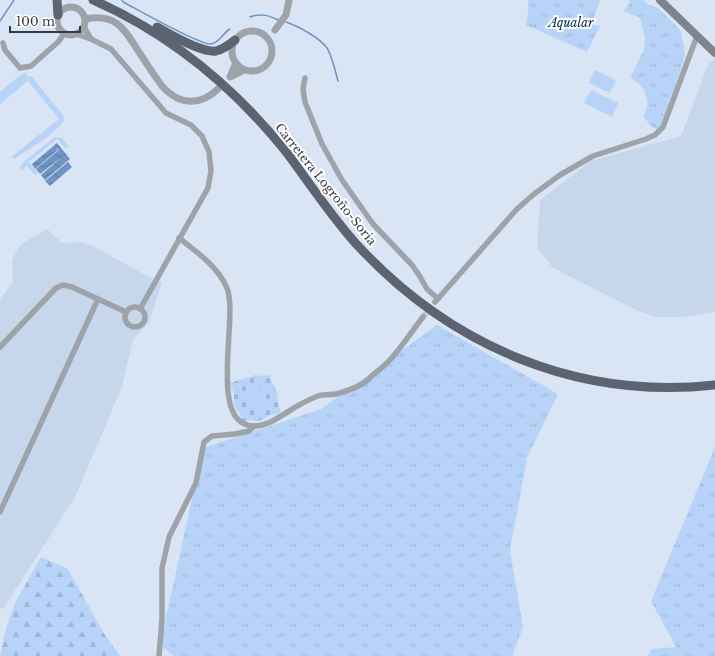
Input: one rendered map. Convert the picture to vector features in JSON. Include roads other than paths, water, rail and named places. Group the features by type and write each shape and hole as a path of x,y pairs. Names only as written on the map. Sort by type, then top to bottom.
{"highway":[{"path":"57,0 58,15"},
{"name":"Carretera Logroño-Soria","path":"93,0 134,20 157,34 189,56 218,80 246,106 270,132 331,213 358,246 395,283 425,307 452,325 509,355 545,368 580,378 623,385 653,387 715,385"},
{"path":"102,0 204,49 216,51 235,40"}],"main road":[{"path":"660,0 715,53"}],"street":[{"path":"271,43 265,35 256,31 249,31 242,34 235,40 232,46 232,53 236,63 244,70 251,71 258,70 267,64 272,54 271,43 275,30 286,15 289,0"},
{"path":"91,39 84,27 85,19 80,10 73,7 65,8 58,15 58,26 65,33 69,35 76,34 91,39 111,49 166,113 191,126 202,136 209,152 211,171 208,188 140,309"},
{"path":"85,19 96,17 106,18 112,20 123,28 162,86 178,99 196,101 206,98 219,88"},
{"path":"76,34 84,27"},
{"path":"265,35 275,30"},
{"path":"3,43 5,50 20,68 32,66 58,42 65,33"},
{"path":"305,78 303,89 305,102 322,144 342,180 373,224 412,265 436,301 517,209 534,194 593,156 646,139 655,135 663,127 697,36"},
{"path":"236,63 228,79 244,70"},
{"path":"179,238 202,257 221,276 228,289 231,322 227,383 229,401 234,415 242,424 254,426 270,422 285,415 298,405 318,396 338,393 362,384 388,363 423,317"},
{"path":"0,347 53,291 60,286 72,286 126,312"},
{"path":"0,512 98,299"},
{"path":"137,307 140,309 144,317 142,324 139,326 129,325 125,319 126,312 131,308 137,307"},
{"path":"159,656 162,619 162,568 169,537 196,483 204,442 212,436 249,431 254,426"}],"water":[{"path":"57,143 70,159 45,180 41,175 63,156 40,174 36,169 59,150 56,147 58,150 35,169 32,164"},
{"path":"68,162 72,167 50,186 45,181"}],"waterway":[{"path":"0,21 14,0"},
{"path":"122,0 123,2 168,26 204,43 214,43 230,29"},
{"path":"250,17 264,15 278,20"},
{"path":"286,22 296,26 324,44 330,55 338,81"}],"tunnel":[{"path":"423,317 435,302"}],"park label":[{"name":"Aqualar","path":"571,22"}]}
